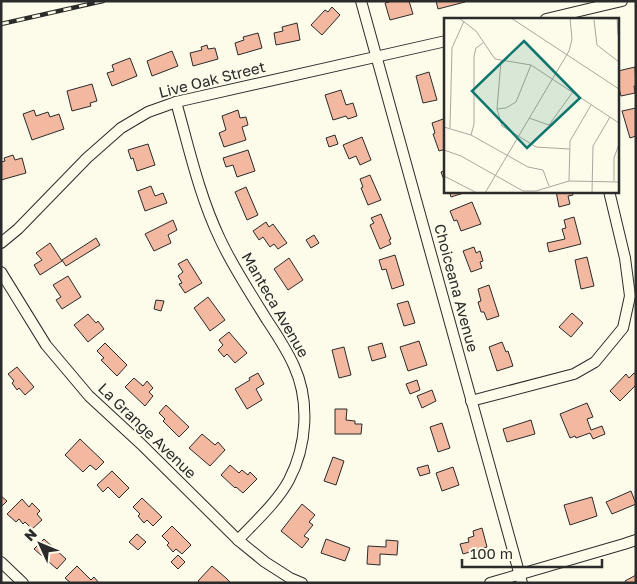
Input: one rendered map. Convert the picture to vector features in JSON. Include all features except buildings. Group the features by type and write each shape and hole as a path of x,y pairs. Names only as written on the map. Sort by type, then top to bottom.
{"street":[{"name":"Choiceana Avenue","path":"361,1 521,579"},
{"path":"554,18 569,16 622,1"},
{"name":"Live Oak Street","path":"1,242 18,229 87,158 121,128 148,112 176,102 444,41"},
{"name":"Manteca Avenue","path":"176,102 203,199 220,240 248,290 295,366 303,392 305,424 298,459 289,480 278,496 238,540"},
{"path":"472,401 574,374 595,362 623,328 630,296 625,258 610,192"},
{"name":"La Grange Avenue","path":"1,272 46,345 89,396 141,444 238,540 265,562 290,578 302,583"},
{"path":"490,583 521,579 636,540"},
{"path":"1,562 23,583"}],"railway":[{"path":"1,24 103,1"}]}
